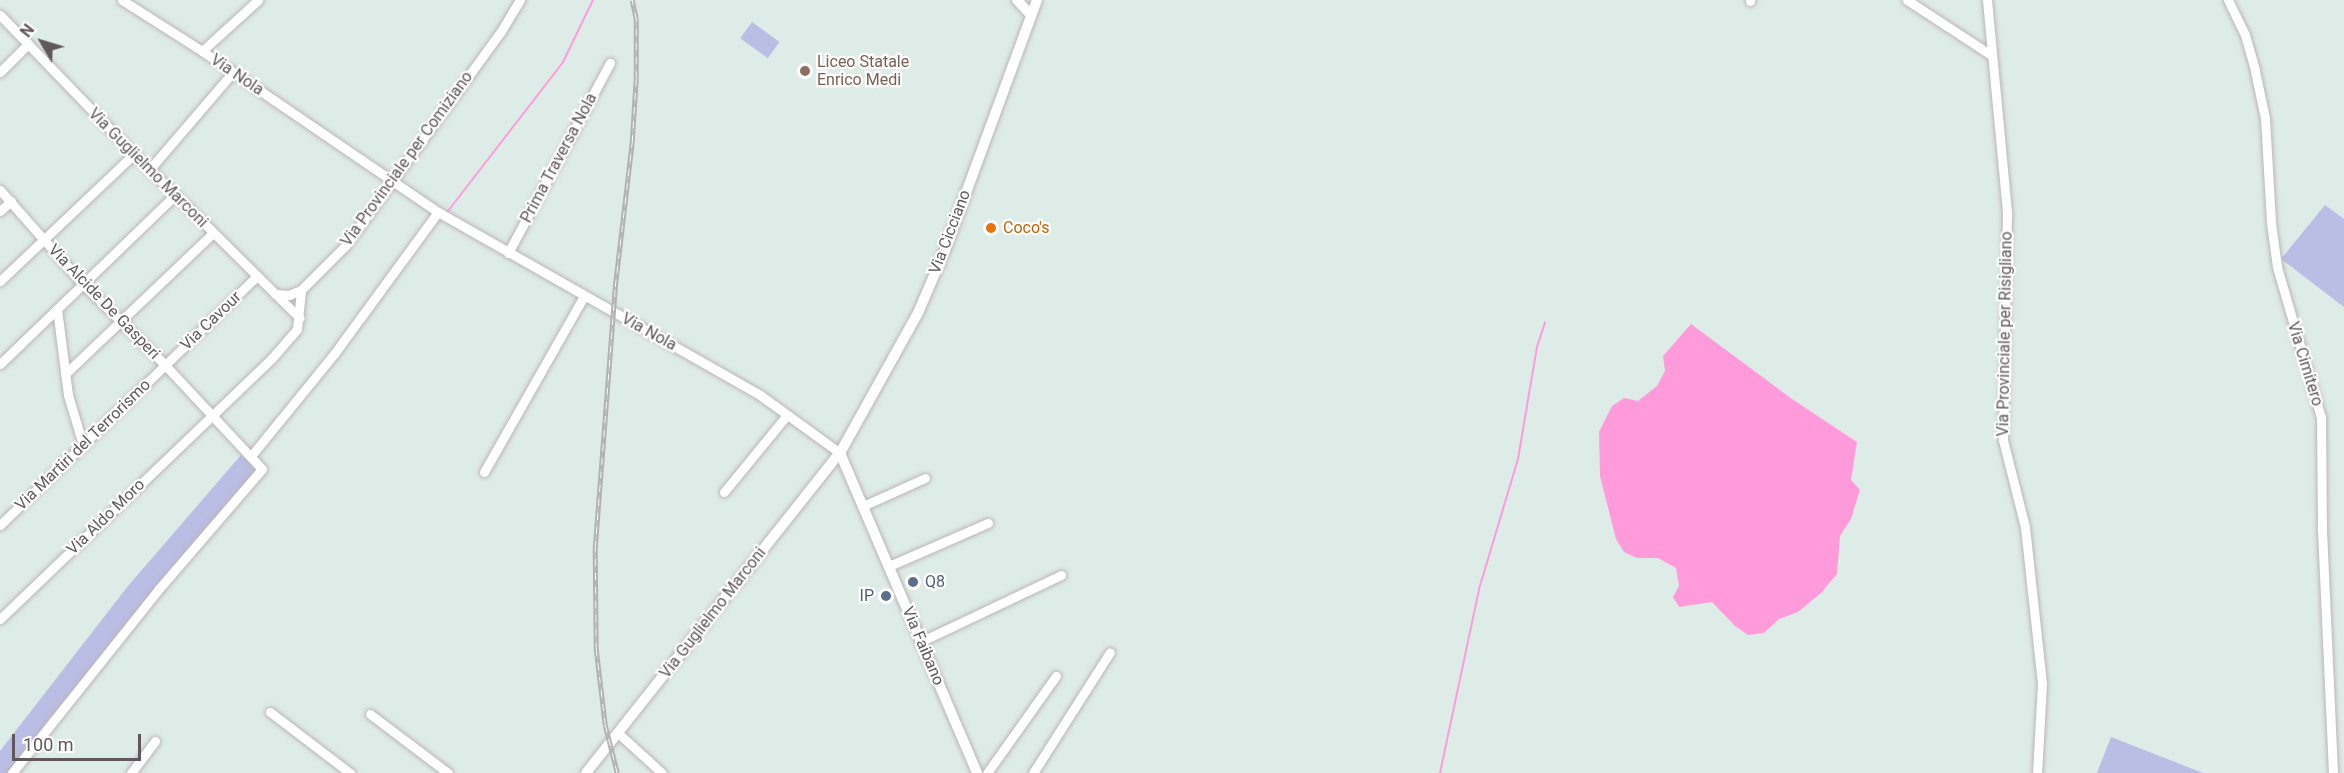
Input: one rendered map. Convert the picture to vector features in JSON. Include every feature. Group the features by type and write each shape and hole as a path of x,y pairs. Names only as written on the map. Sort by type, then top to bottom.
{"street":[{"name":"Via Nola","path":"122,0 202,51 451,220 716,369 840,453"},
{"path":"202,51 258,0"},
{"name":"Via Provinciale per Comiziano","path":"301,290 345,246 500,33 520,0"},
{"path":"1017,0 1031,15"},
{"path":"1025,0 1036,0"},
{"name":"Via Cicciano","path":"840,453 922,302 945,250 1036,0"},
{"path":"1907,0 1992,55"},
{"name":"Via Provinciale per Risigliano","path":"1987,0 2007,212 2003,440 2025,527 2041,673 2037,773"},
{"name":"Via Cimitero","path":"2228,0 2244,35 2255,71 2265,118 2271,223 2277,267 2321,417 2322,530 2333,773"},
{"name":"Via Guglielmo Marconi","path":"0,15 149,170 300,318"},
{"path":"0,72 28,44"},
{"name":"Prima Traversa Nola","path":"508,253 610,63"},
{"path":"149,170 232,72"},
{"path":"0,280 134,154"},
{"name":"Via Alcide De Gasperi","path":"0,190 83,284 123,321 212,415"},
{"path":"0,364 175,195"},
{"path":"0,211 11,201"},
{"path":"251,456 334,354 440,213"},
{"path":"65,374 213,233"},
{"name":"Via Cavour","path":"165,365 257,276"},
{"path":"275,294 289,295 301,290 300,318"},
{"path":"484,472 584,296"},
{"path":"57,309 68,394 83,445"},
{"name":"Via Aldo Moro","path":"0,618 272,358 297,329 300,318"},
{"name":"Via Martiri del Terrorismo","path":"0,525 165,365"},
{"path":"12,773 159,590 262,470 212,415"},
{"path":"724,492 787,415"},
{"name":"Via Guglielmo Marconi","path":"586,773 840,453"},
{"name":"Via Faibano","path":"840,453 977,773"},
{"path":"863,506 925,478"},
{"path":"889,566 988,523"},
{"path":"922,641 1061,575"},
{"path":"1033,773 1110,652"},
{"path":"987,773 1056,676"},
{"path":"270,712 350,773"},
{"path":"370,714 448,773"},
{"path":"618,733 662,773"},
{"path":"131,773 155,741"}],"shaded area":[{"path":"752,22 780,42 768,58 740,38"},
{"path":"2325,205 2344,219 2344,307 2281,259"},
{"path":"1691,324 1792,399 1857,442 1851,480 1860,490 1851,519 1840,536 1837,574 1821,593 1798,612 1779,619 1764,633 1748,635 1735,626 1712,602 1679,607 1673,597 1679,586 1676,568 1658,558 1637,558 1624,552 1616,539 1600,476 1599,432 1612,406 1624,398 1638,401 1657,386 1665,371 1663,356"},
{"path":"241,455 257,469 8,773 0,773 0,751 128,586"},
{"path":"2111,737 2203,773 2097,773"}],"waterway":[{"path":"448,211 563,62 593,0"},
{"path":"1440,773 1479,589 1518,459 1537,347 1545,322"}],"railway":[{"path":"617,773 605,725 596,650 595,548 615,287 632,142 636,78 636,19 632,0"}],"place":[{"name":"Liceo Statale Enrico Medi","path":"805,71"},
{"name":"Coco's","path":"991,228"},
{"name":"Q8","path":"913,582"},
{"name":"IP","path":"886,596"}]}
